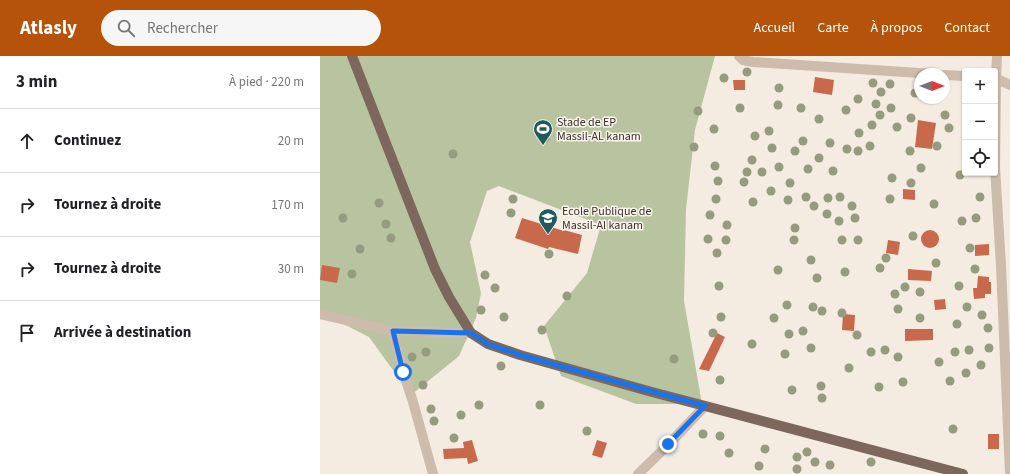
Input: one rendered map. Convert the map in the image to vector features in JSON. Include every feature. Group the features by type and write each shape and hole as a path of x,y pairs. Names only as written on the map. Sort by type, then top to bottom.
{"main road":[{"path":"352,56 435,269 449,297 471,333 488,344 520,355 705,406 964,474"}],"street":[{"path":"739,56 743,60 753,62 914,73"},
{"path":"996,68 997,56"},
{"path":"950,75 962,76"},
{"path":"998,79 1010,85"},
{"path":"995,104 995,167 1010,474"},
{"path":"320,314 393,331 471,333"},
{"path":"393,331 403,372 433,474"},
{"path":"638,474 705,406"}],"green space":[{"path":"320,56 715,56 695,130 686,209 684,301 702,404 636,404 561,376 544,326 587,273 601,225 499,186 487,191 470,242 481,293 476,318 459,356 411,395 369,337 334,319 320,314"}],"building":[{"path":"815,77 834,80 832,95 813,92"},
{"path":"733,80 745,80 745,90 734,90"},
{"path":"918,120 936,123 932,149 915,147"},
{"path":"903,189 915,190 915,200 903,199"},
{"path":"522,218 582,235 578,254 549,247 548,249 515,238"},
{"path":"930,230 936,233 939,239 936,245 930,248 924,245 921,239 924,233"},
{"path":"888,240 900,242 898,255 886,253"},
{"path":"989,244 989,255 975,256 975,245"},
{"path":"322,265 340,268 337,283 320,280"},
{"path":"908,269 932,271 931,281 908,280"},
{"path":"978,276 989,277 989,282 991,282 991,294 985,294 985,298 974,299 973,288 977,288"},
{"path":"945,299 946,309 935,310 934,300"},
{"path":"843,314 855,315 854,331 842,330"},
{"path":"905,329 933,329 933,340 905,341"},
{"path":"717,333 725,337 709,371 699,369"},
{"path":"988,434 999,434 999,449 988,449"},
{"path":"472,440 478,461 468,464 467,458 444,459 443,449 464,448 463,442"},
{"path":"597,440 607,443 602,458 592,455"}],"place":[{"name":"Stade de EP Massil-AL kanam","path":"543,146"},
{"name":"Ecole Publique de Massil-Al kanam","path":"548,235"}],"route":[{"path":"403,372 393,331 471,333 488,344 520,355 705,406 668,444"}]}
